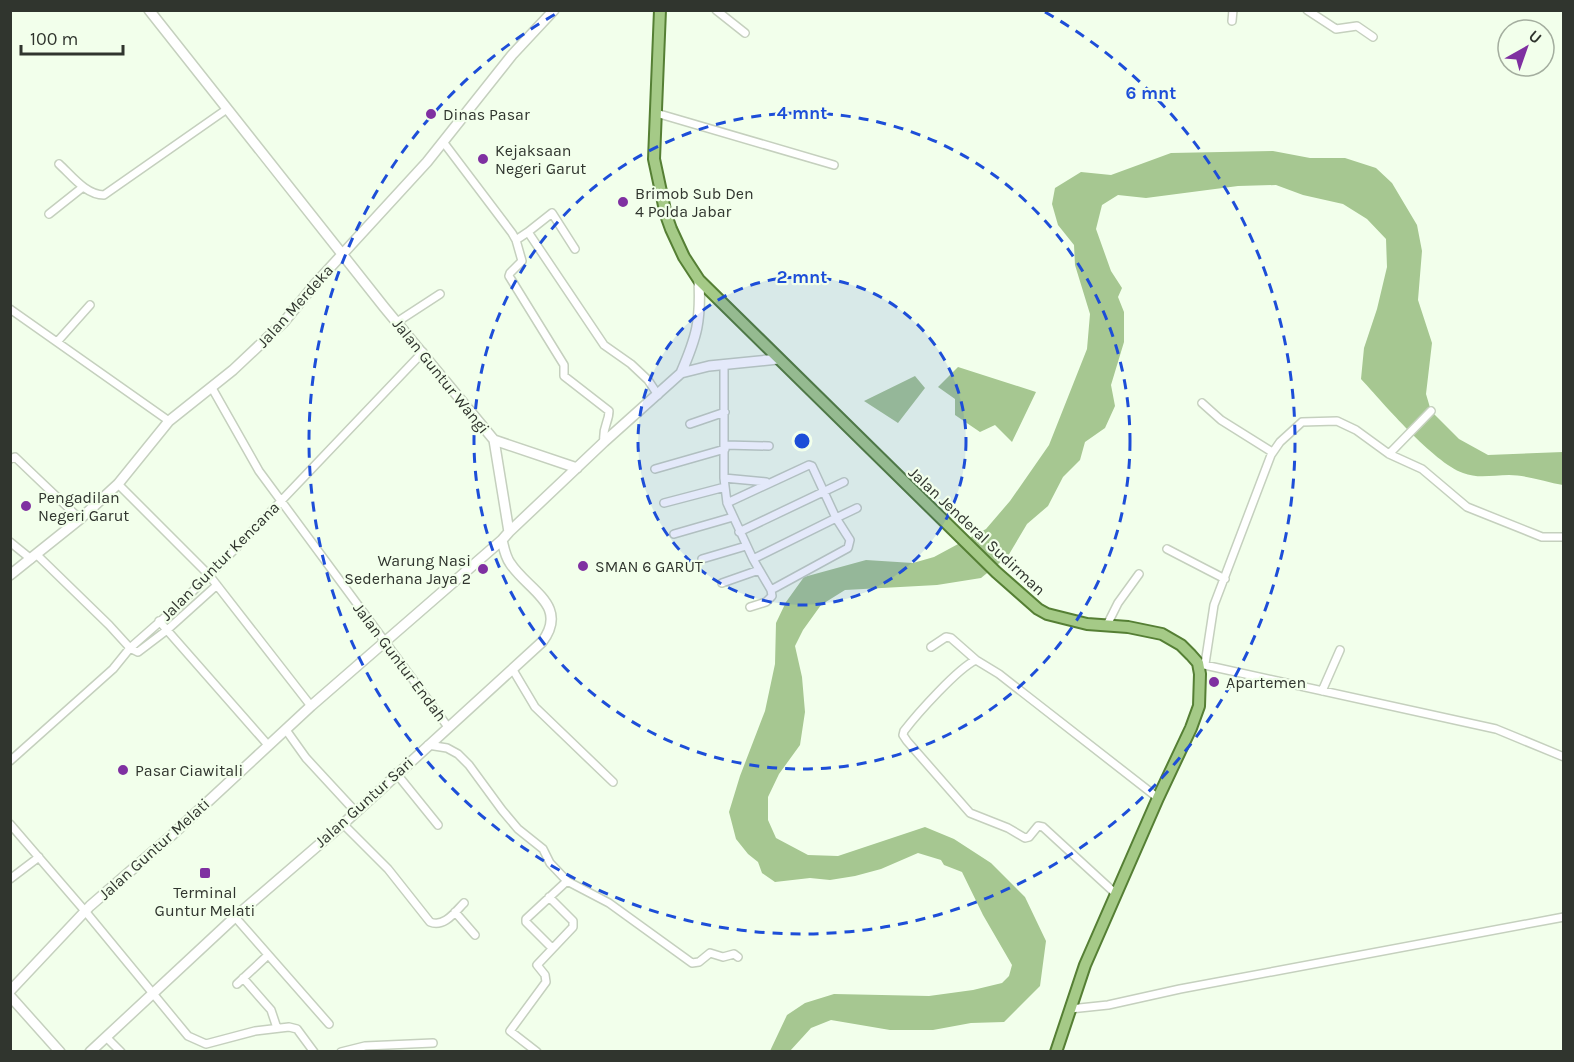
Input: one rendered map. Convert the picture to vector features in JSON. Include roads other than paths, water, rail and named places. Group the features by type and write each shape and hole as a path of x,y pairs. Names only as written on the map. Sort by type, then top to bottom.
{"main road":[{"name":"Jalan Jenderal Sudirman","path":"660,10 654,159 666,215 684,257 699,280 996,572 1038,609 1047,615 1087,624 1162,634 1181,645 1202,664"},
{"path":"1056,1052 1085,965 1191,728 1199,706 1202,664"}],"street":[{"name":"Jalan Guntur Wangi","path":"149,10 397,322 494,440 577,468"},
{"name":"Jalan Merdeka","path":"12,571 80,519 118,484 169,421 212,388 284,322 315,284 444,143 512,56 554,10"},
{"path":"716,10 745,33"},
{"path":"1232,21 1233,10"},
{"path":"1307,10 1336,29 1357,26 1373,37"},
{"path":"59,164 83,187 102,196 227,110"},
{"path":"656,113 834,165"},
{"path":"444,143 516,240 522,261 509,276 564,366 564,376 609,411 603,431 604,442"},
{"path":"49,214 83,187"},
{"path":"516,240 552,213 575,249"},
{"path":"528,232 604,345 631,364 648,380 658,395"},
{"path":"577,468 681,373 695,341 700,311 699,280"},
{"path":"397,322 440,294"},
{"path":"57,342 90,305"},
{"path":"10,309 169,421"},
{"name":"Jalan Guntur Kencana","path":"10,761 113,669 130,648 180,604 423,352"},
{"path":"681,373 695,368 778,359"},
{"path":"724,364 724,478 727,503 739,532 771,590 772,596 750,607"},
{"name":"Jalan Guntur Endah","path":"212,388 254,464 448,727"},
{"path":"1202,403 1221,420 1272,452"},
{"path":"1389,454 1431,411"},
{"path":"690,424 725,412"},
{"path":"1563,537 1542,537 1467,507 1422,469 1389,454 1349,426 1337,421 1302,422 1285,436 1272,452 1214,605 1202,664 1496,729 1563,757"},
{"name":"Jalan Guntur Sari","path":"90,1052 235,917 343,824 396,773 513,670 548,635 551,625 546,600 510,563 504,552 506,536 494,440"},
{"path":"655,469 725,447 769,446"},
{"path":"10,459 15,457 80,519"},
{"path":"727,503 809,465 812,466 836,518 850,540 849,548 771,590"},
{"name":"Jalan Guntur Melati","path":"10,991 85,911 172,835 311,706 506,536 577,468"},
{"path":"724,478 768,483"},
{"path":"739,532 844,482"},
{"path":"118,484 209,575 311,706"},
{"path":"664,503 725,487"},
{"path":"753,559 857,508"},
{"path":"674,534 733,517"},
{"path":"10,542 34,556 109,625 130,648 141,652 217,585"},
{"path":"702,559 746,546"},
{"path":"1167,549 1225,579"},
{"path":"722,583 759,570"},
{"path":"1107,625 1118,603 1139,574"},
{"path":"159,621 268,746"},
{"path":"932,647 946,638 951,639 1158,798"},
{"path":"1322,691 1340,650"},
{"path":"976,660 934,697 908,726 903,735 970,813 1008,828 1025,838 1029,837 1038,826 1043,827 1116,894"},
{"path":"513,670 535,707 613,782"},
{"path":"286,730 306,759 355,811"},
{"path":"428,745 447,748 458,754 518,829 543,849 550,863 567,881 609,903 693,964 711,953 723,957 734,954 738,957"},
{"path":"396,773 438,825"},
{"path":"10,824 188,1036 206,1044 255,1031 289,1027 297,1029 314,1052"},
{"path":"343,824 388,869 430,922 442,923 464,903"},
{"path":"10,879 39,857"},
{"path":"552,948 526,921 533,911 567,881"},
{"path":"537,1052 511,1030 546,982 545,975 537,964 574,924 549,897"},
{"path":"454,912 475,935"},
{"path":"235,917 329,1024"},
{"path":"1070,1009 1108,1005 1180,989 1563,917"},
{"path":"268,955 240,981 271,1010 277,1028"},
{"path":"10,996 60,1052"},
{"path":"106,1037 121,1052"},
{"path":"341,1052 365,1046 433,1043"}],"place":[{"name":"Dinas Pasar","path":"431,114"},
{"name":"Kejaksaan Negeri Garut","path":"483,159"},
{"name":"Brimob Sub Den 4 Polda Jabar","path":"623,202"},
{"name":"Pengadilan Negeri Garut","path":"26,506"},
{"name":"SMAN 6 GARUT","path":"583,566"},
{"name":"Warung Nasi Sederhana Jaya 2","path":"483,569"},
{"name":"Apartemen","path":"1214,682"},
{"name":"Pasar Ciawitali","path":"123,770"},
{"name":"Terminal Guntur Melati","path":"205,873"}]}
